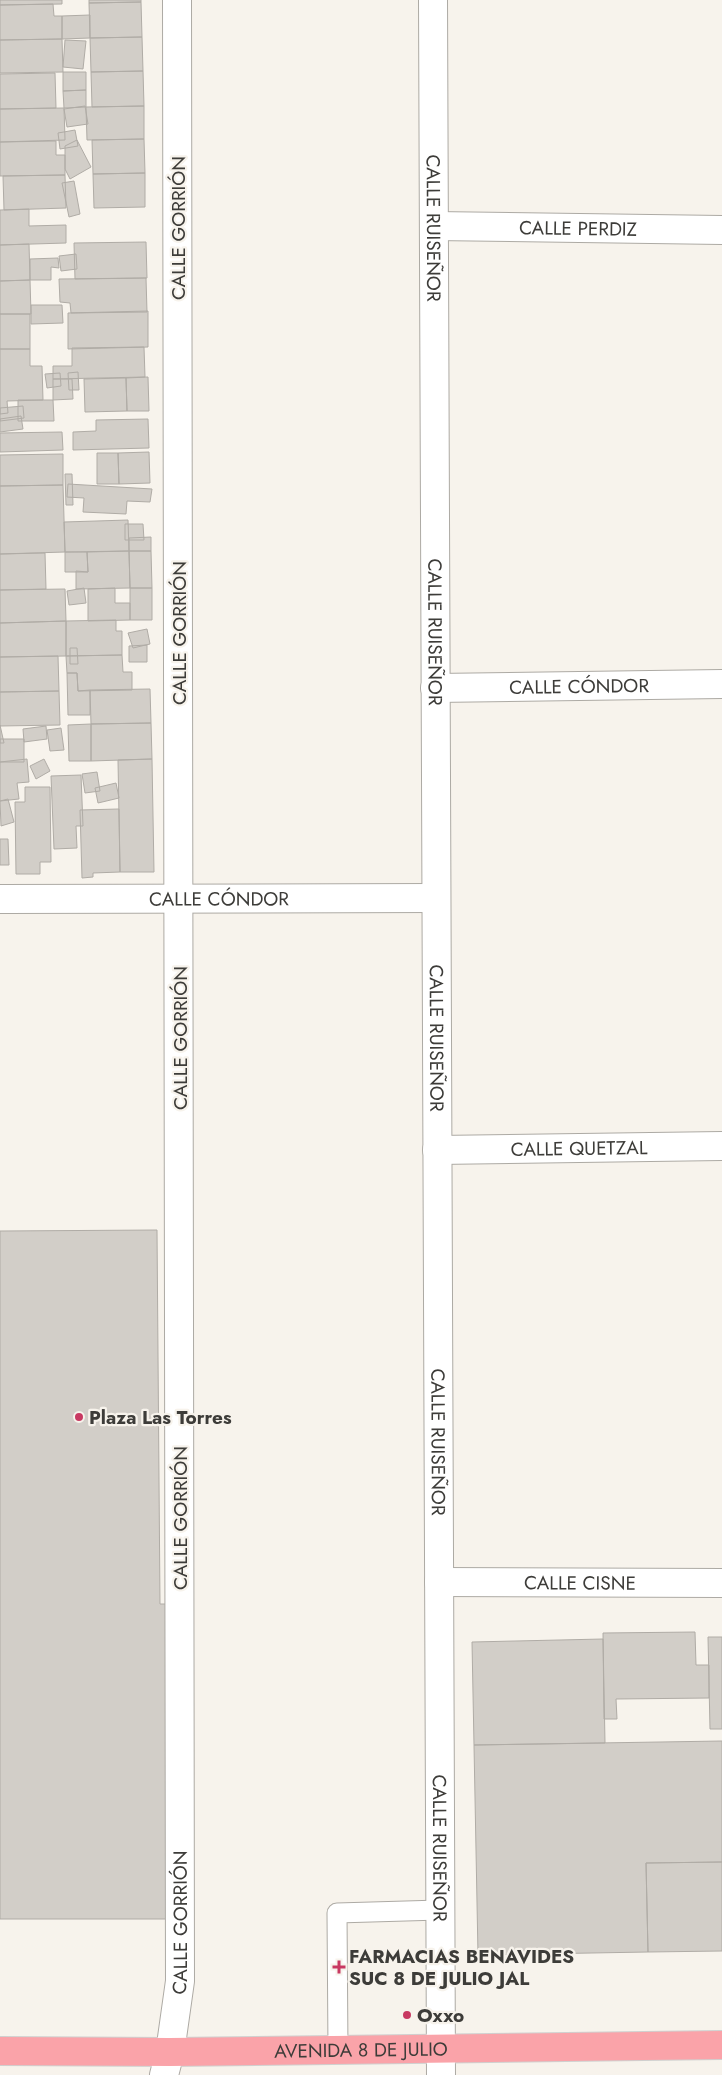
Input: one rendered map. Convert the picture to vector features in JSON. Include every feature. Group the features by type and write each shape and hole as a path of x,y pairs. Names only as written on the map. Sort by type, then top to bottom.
{"main road":[{"name":"AVENIDA 8 DE JULIO","path":"0,2051 167,2064 338,2050 722,2045"}],"street":[{"name":"CALLE GORRIÓN","path":"167,2064 180,1981 180,898 177,0"},
{"name":"CALLE RUISEÑOR","path":"433,0 440,2075"},
{"name":"CALLE PERDIZ","path":"434,226 722,230"},
{"name":"CALLE CÓNDOR","path":"435,688 722,684"},
{"name":"CALLE CÓNDOR","path":"0,899 436,898"},
{"name":"CALLE QUETZAL","path":"437,1150 722,1146"},
{"name":"CALLE CISNE","path":"439,1582 722,1583"}],"lane":[{"path":"338,2050 337,1913 440,1910"}],"building":[{"path":"0,0 62,0 62,4 0,5"},
{"path":"89,0 141,0 141,2 89,3"},
{"path":"141,2 142,37 90,38 89,3"},
{"path":"53,4 54,16 62,16 62,39 0,40 0,5"},
{"path":"90,15 90,38 62,39 62,16"},
{"path":"142,37 143,71 91,72 90,38"},
{"path":"62,39 63,72 0,73 0,40"},
{"path":"65,40 86,41 83,69 63,67"},
{"path":"143,71 144,106 92,107 91,72"},
{"path":"63,72 86,72 86,90 63,91"},
{"path":"55,73 56,108 0,109 0,74"},
{"path":"86,90 86,107 64,108 63,91"},
{"path":"85,106 88,124 67,127 64,109"},
{"path":"144,106 144,139 87,140 86,107"},
{"path":"64,108 65,140 0,142 0,109"},
{"path":"75,130 78,146 60,149 58,133"},
{"path":"144,139 145,173 93,174 92,140"},
{"path":"77,140 91,167 70,179 65,169 65,146"},
{"path":"56,141 56,155 65,155 65,175 0,176 0,142"},
{"path":"145,173 145,207 94,208 93,174"},
{"path":"65,175 66,208 4,210 3,176"},
{"path":"74,181 80,214 69,217 62,183"},
{"path":"29,209 29,226 66,225 66,243 0,245 0,210"},
{"path":"146,242 147,278 75,279 74,243"},
{"path":"29,244 30,280 0,281 0,245"},
{"path":"76,254 77,269 61,271 59,256"},
{"path":"58,258 59,268 51,267 51,280 30,280 30,259"},
{"path":"146,278 147,312 71,313 70,303 60,302 59,279"},
{"path":"30,280 31,314 0,314 0,281"},
{"path":"31,305 62,305 63,323 31,324"},
{"path":"148,311 148,347 68,349 68,313"},
{"path":"0,314 30,314 30,349 0,349"},
{"path":"144,347 145,377 53,379 53,366 72,366 72,348"},
{"path":"0,349 30,349 30,366 42,366 43,400 7,401 8,413 0,414"},
{"path":"78,372 79,390 69,390 68,373"},
{"path":"60,373 61,386 47,388 45,374"},
{"path":"148,377 149,411 127,411 126,378"},
{"path":"126,378 127,411 85,412 84,379"},
{"path":"53,379 72,379 73,399 53,400"},
{"path":"18,400 53,400 54,421 18,421"},
{"path":"23,406 24,418 0,421 0,408"},
{"path":"21,416 23,429 0,432 0,419"},
{"path":"148,419 149,448 73,450 73,432 96,431 96,420"},
{"path":"62,432 63,450 0,452 0,433"},
{"path":"149,452 150,483 119,484 118,453"},
{"path":"97,453 118,453 119,484 97,484"},
{"path":"63,454 63,485 0,486 0,455"},
{"path":"65,474 72,474 73,505 66,505"},
{"path":"68,484 152,489 150,502 127,501 126,514 83,512 84,498 67,497"},
{"path":"63,485 65,552 0,554 0,486"},
{"path":"128,520 129,551 65,552 64,522"},
{"path":"125,524 143,524 144,540 125,540"},
{"path":"151,537 151,551 129,551 129,538"},
{"path":"129,551 130,588 76,589 76,571 88,572 87,552"},
{"path":"129,551 151,551 152,588 130,588"},
{"path":"65,552 87,552 88,572 65,572"},
{"path":"45,553 46,589 0,590 0,554"},
{"path":"84,588 86,603 69,605 67,591"},
{"path":"115,588 115,603 130,603 130,620 88,621 88,589"},
{"path":"130,588 152,588 152,620 130,620"},
{"path":"65,589 66,621 0,623 0,590"},
{"path":"116,620 116,631 122,631 122,655 66,656 66,621"},
{"path":"66,621 66,656 0,657 0,623"},
{"path":"147,629 150,644 133,648 128,633"},
{"path":"147,645 147,662 129,662 129,646"},
{"path":"70,648 77,648 78,664 70,664"},
{"path":"122,655 123,672 132,672 132,690 78,691 77,673 67,673 66,656"},
{"path":"58,656 59,691 0,692 0,657"},
{"path":"67,673 77,673 78,691 90,690 90,715 68,715"},
{"path":"150,689 151,723 91,724 90,690"},
{"path":"59,691 60,725 0,726 0,692"},
{"path":"151,723 152,759 91,761 91,724"},
{"path":"91,724 91,761 69,761 68,725"},
{"path":"0,725 4,743 0,743"},
{"path":"46,726 47,739 24,742 23,729"},
{"path":"61,728 64,750 50,751 47,730"},
{"path":"0,739 24,739 24,762 0,762"},
{"path":"27,759 29,782 17,783 19,799 0,801 0,762"},
{"path":"44,759 50,771 36,779 30,766"},
{"path":"152,759 154,872 120,872 118,760"},
{"path":"97,772 100,791 85,793 82,774"},
{"path":"81,775 83,826 76,826 77,848 54,849 51,776"},
{"path":"116,783 119,798 98,803 95,788"},
{"path":"25,787 50,787 51,862 40,862 40,874 16,874 15,802 25,802"},
{"path":"8,799 14,822 1,826 0,801"},
{"path":"119,809 120,872 93,873 93,877 82,878 80,810"},
{"path":"0,839 8,839 9,865 0,865"},
{"name":"Plaza Las Torres","path":"157,1230 160,1604 168,1604 170,1919 0,1919 0,1231"},
{"path":"695,1632 696,1665 709,1665 709,1698 616,1699 617,1719 604,1719 603,1633"},
{"path":"708,1637 722,1637 722,1729 710,1729"},
{"path":"603,1639 605,1743 474,1745 472,1642"},
{"path":"722,1741 722,1862 646,1863 648,1952 478,1955 474,1745"},
{"path":"722,1862 722,1951 648,1952 646,1863"}],"place":[{"name":"Plaza Las Torres","path":"79,1417"},
{"name":"FARMACIAS BENAVIDES SUC 8 DE JULIO JAL","path":"339,1967"},
{"name":"Oxxo","path":"407,2015"}]}
